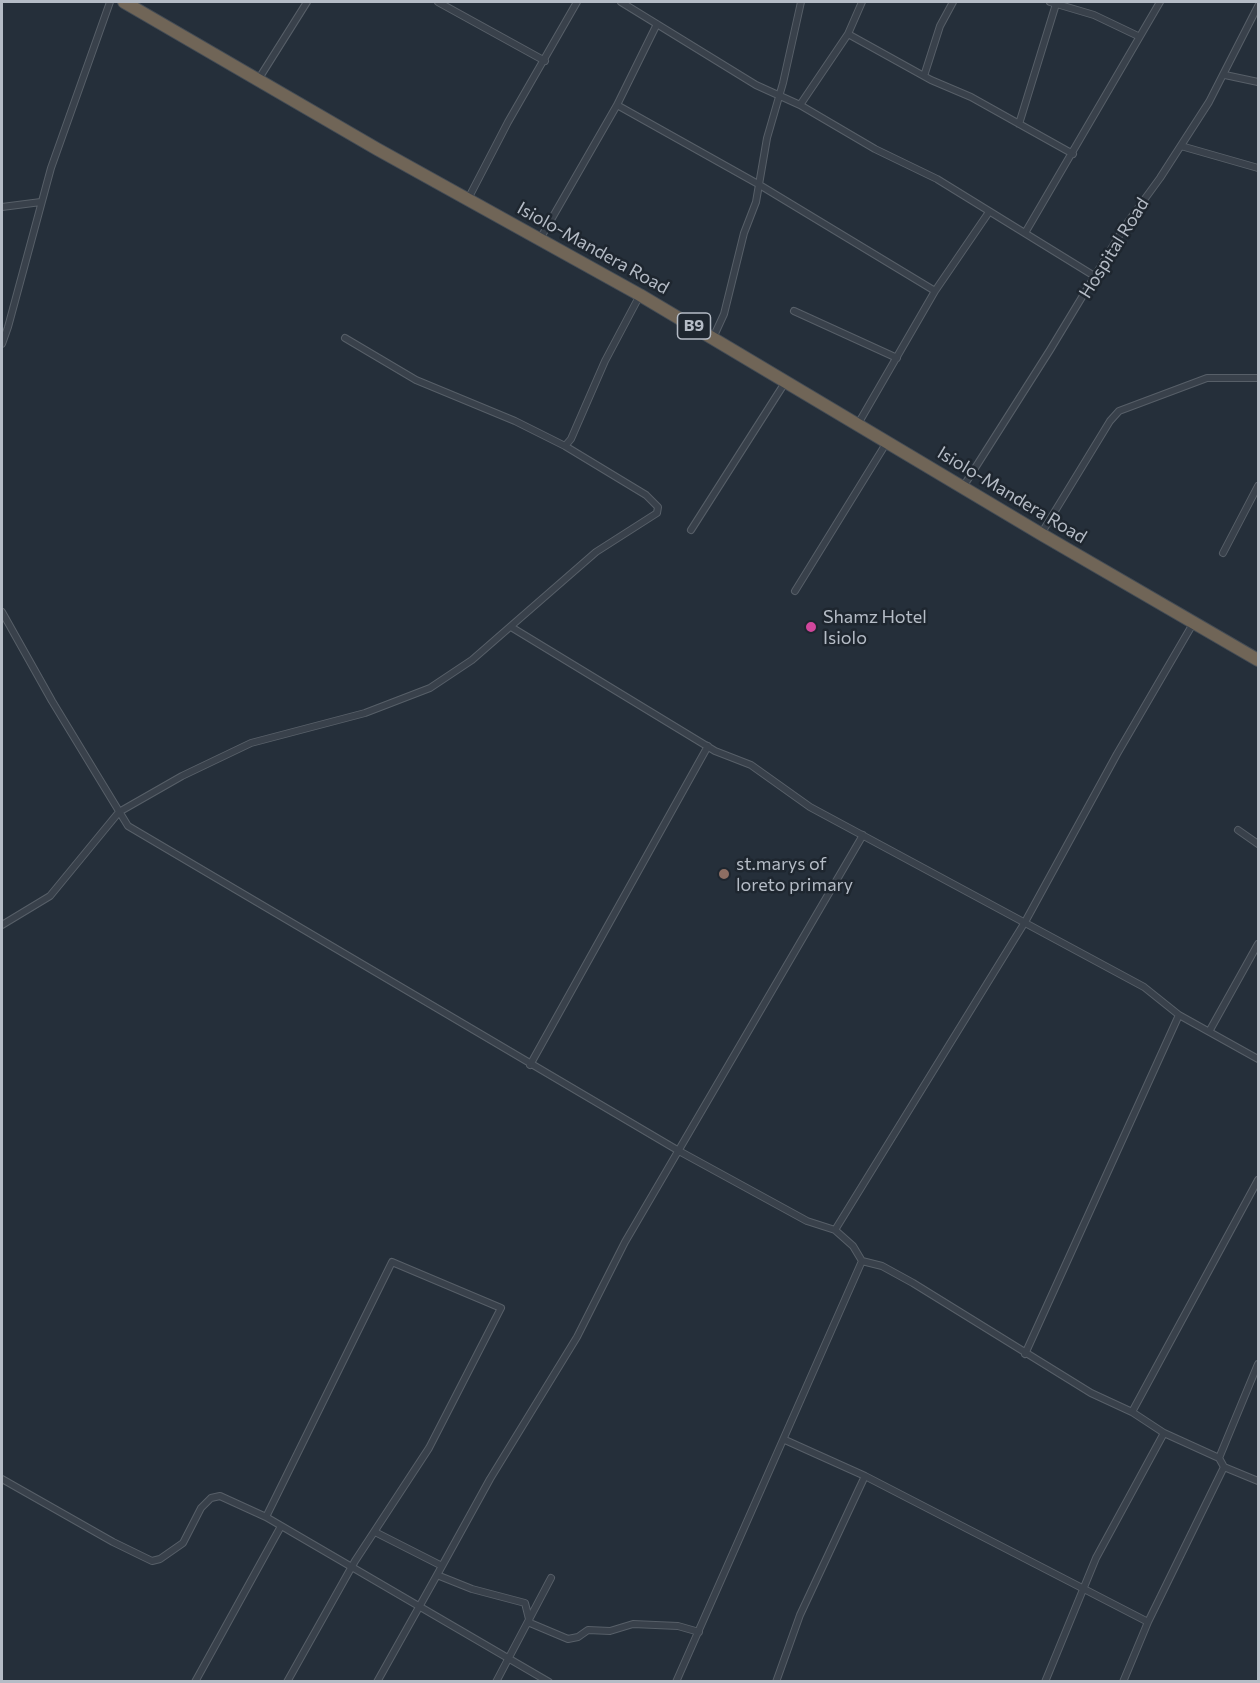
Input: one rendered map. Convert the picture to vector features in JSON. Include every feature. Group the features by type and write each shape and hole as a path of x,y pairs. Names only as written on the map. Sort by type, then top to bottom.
{"highway":[{"name":"Isiolo-Mandera Road","path":"124,2 640,295 1041,534 1258,660"}],"street":[{"path":"2,344 41,202 110,2"},
{"path":"258,80 307,2"},
{"path":"438,2 545,61"},
{"path":"468,199 508,122 578,2"},
{"path":"621,2 756,85 800,105 875,149 937,179 1096,277"},
{"path":"713,338 724,314 744,233 756,202 767,138 801,2"},
{"path":"800,105 848,34 862,2"},
{"path":"924,76 940,26 953,2"},
{"path":"1024,233 1073,154 1138,36 1160,2"},
{"path":"1019,124 1053,3 1094,15 1138,36"},
{"name":"Hospital Road","path":"963,487 1096,277 1125,226 1181,146 1225,75 1258,6"},
{"path":"540,239 617,105 657,24"},
{"path":"848,34 924,76 961,91 1073,154"},
{"path":"1225,75 1258,82"},
{"path":"617,105 758,184 935,291"},
{"path":"1181,146 1258,168"},
{"path":"2,207 41,202"},
{"path":"858,424 935,291 989,212"},
{"path":"565,446 571,439 605,361 640,295"},
{"path":"794,311 897,358"},
{"path":"2,926 50,896 119,812 182,776 251,743 365,712 430,688 454,674 596,552 654,516 659,510 646,495 565,446 515,421 416,380 345,338"},
{"path":"1041,534 1110,421 1119,411 1207,378 1258,378"},
{"path":"691,530 786,381"},
{"path":"795,591 888,441"},
{"path":"1223,553 1258,486"},
{"path":"2,612 52,701 128,826 152,843 679,1151 807,1221 835,1230 852,1246 862,1261 882,1266 913,1283 1091,1393 1132,1412 1164,1433 1219,1458 1224,1467 1258,1481"},
{"path":"835,1230 1025,922 1117,754 1194,622"},
{"path":"511,627 708,746 751,765 790,795 1143,987 1179,1015 1210,1030 1258,1059"},
{"path":"530,1065 708,746"},
{"path":"1238,830 1258,844"},
{"path":"377,1682 490,1479 578,1337 625,1242 862,836"},
{"path":"1210,1030 1258,944"},
{"path":"1025,1354 1179,1015"},
{"path":"1132,1412 1258,1180"},
{"path":"676,1682 785,1440 862,1261"},
{"path":"266,1517 392,1262 501,1308 429,1448 351,1568 287,1682"},
{"path":"1219,1458 1258,1364"},
{"path":"1046,1682 1096,1558 1164,1433"},
{"path":"785,1440 865,1476 1148,1622"},
{"path":"1123,1682 1148,1622 1224,1467"},
{"path":"776,1682 800,1615 865,1476"},
{"path":"2,1479 152,1561 160,1559 183,1543 201,1508 211,1498 220,1496 266,1517 280,1528 549,1682"},
{"path":"195,1682 280,1528"},
{"path":"375,1532 442,1566"},
{"path":"437,1575 472,1589 525,1603 528,1620"},
{"path":"496,1682 551,1578"},
{"path":"528,1620 568,1639 578,1637 588,1630 610,1631 633,1624 678,1626 699,1632"}],"place":[{"name":"Shamz Hotel Isiolo","path":"811,627"},
{"name":"st.marys of loreto primary","path":"724,874"}]}
